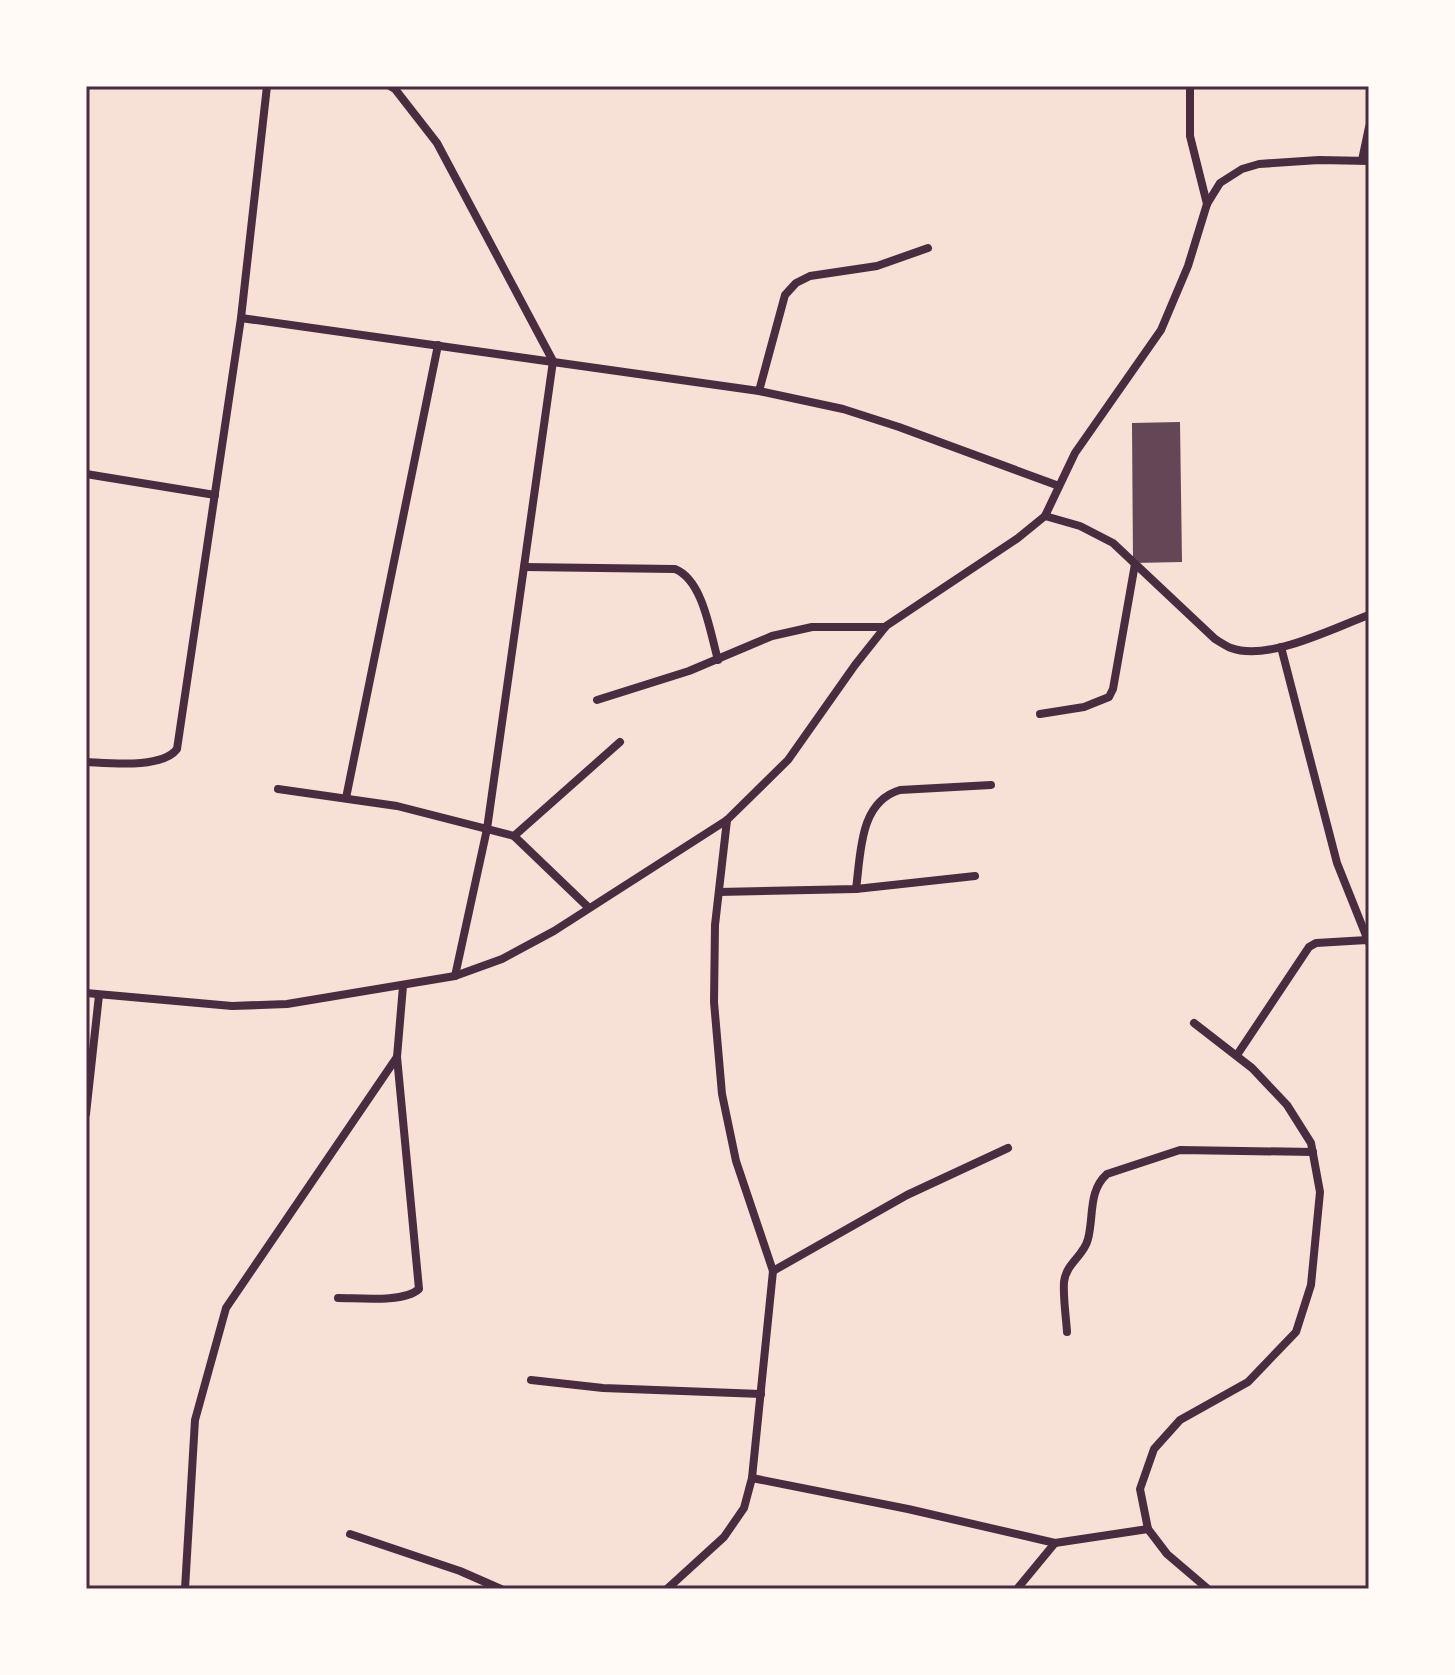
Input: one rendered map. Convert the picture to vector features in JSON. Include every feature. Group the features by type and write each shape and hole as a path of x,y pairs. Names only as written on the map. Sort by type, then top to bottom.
{"street":[{"path":"86,762 144,762 172,755 177,749 241,318 267,86"},
{"path":"1190,86 1190,136 1207,204"},
{"path":"394,87 437,143 553,361 487,829 455,976"},
{"path":"86,993 232,1006 287,1004 455,976 502,959 727,820 788,760 885,627 1018,538 1045,516 1075,453 1161,330 1188,266 1207,204 1220,183 1242,169 1259,164 1365,161 1369,127"},
{"path":"759,391 785,295 796,283 810,276 877,266 928,248"},
{"path":"241,318 759,391 843,409 1059,486"},
{"path":"346,798 438,345"},
{"path":"86,474 215,495"},
{"path":"1045,516 1080,526 1113,543 1215,639 1233,649 1281,647 1369,615"},
{"path":"1040,714 1084,707 1109,697 1135,564"},
{"path":"524,567 675,569 685,573 695,582 718,660"},
{"path":"597,700 718,660 772,636 812,627 885,627"},
{"path":"1237,1055 1309,947 1316,943 1368,942 1337,863 1281,647"},
{"path":"514,836 620,742"},
{"path":"856,889 865,827 870,813 888,794 900,790 991,785"},
{"path":"278,789 397,806 514,836 589,908"},
{"path":"667,1589 724,1537 744,1508 752,1478 773,1271 736,1161 722,1094 714,1002 715,925 727,820"},
{"path":"719,892 856,889 975,876"},
{"path":"338,1298 402,1297 419,1289 397,1057 403,986"},
{"path":"86,1114 99,995"},
{"path":"1194,1023 1252,1068 1287,1105 1311,1143 1320,1192 1311,1285 1296,1332 1248,1382 1180,1420 1154,1449 1140,1489 1148,1529 1167,1554 1208,1589"},
{"path":"185,1589 195,1420 226,1308 397,1057"},
{"path":"773,1271 907,1195 1008,1148"},
{"path":"1067,1332 1064,1282 1067,1269 1088,1241 1094,1192 1107,1174 1180,1150 1313,1152"},
{"path":"531,1380 603,1388 761,1394"},
{"path":"752,1478 1055,1543 1148,1529"},
{"path":"350,1534 460,1571 501,1589"},
{"path":"1017,1589 1055,1543"}],"building":[{"path":"1180,422 1182,562 1133,563 1132,423"}]}
